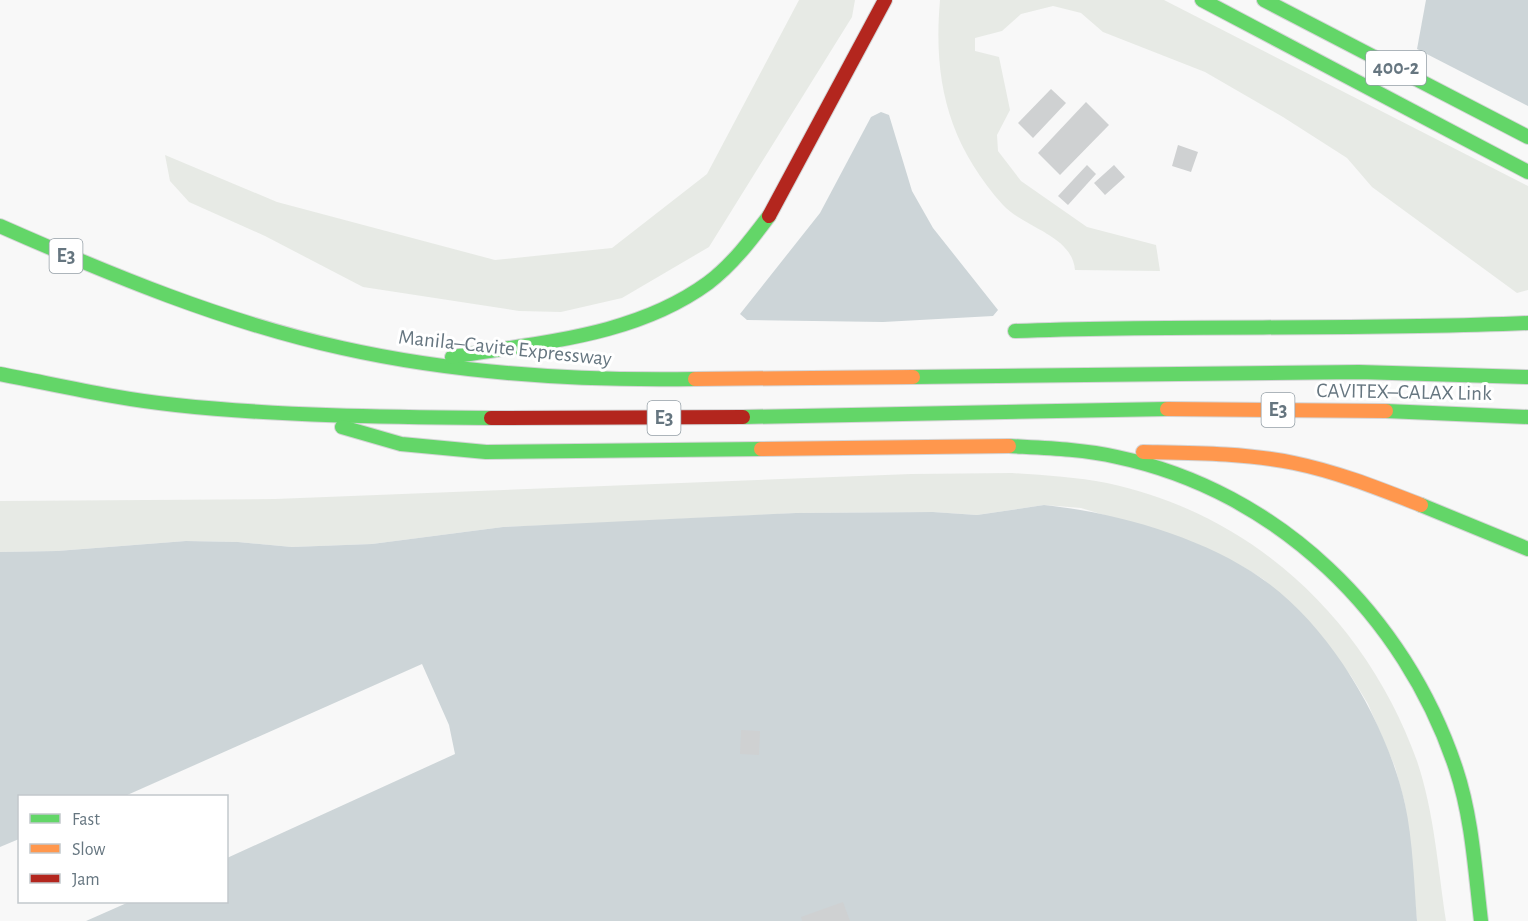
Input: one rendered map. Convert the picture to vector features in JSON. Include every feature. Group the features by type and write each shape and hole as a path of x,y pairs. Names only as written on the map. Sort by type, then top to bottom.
{"main road":[{"path":"422,363 493,349 567,340 628,324 690,297 716,279 758,234 777,205 885,0"},
{"name":"400-2","path":"1202,0 1528,172"},
{"name":"400-2","path":"1264,0 1528,136"},
{"name":"Manila–Cavite Expressway","path":"0,226 123,278 241,320 322,343 422,363 511,374 628,380 1028,375"},
{"path":"1015,331 1152,327 1416,327 1528,323"},
{"name":"CAVITEX–CALAX Link","path":"1028,375 1359,372 1528,377"},
{"name":"E3","path":"0,374 169,404 299,415"},
{"name":"CAVITEX–CALAX Link","path":"299,415 701,418 1028,411 1357,411 1528,417"},
{"path":"299,415 401,444 486,452 1001,446 1242,456 1314,468 1383,491 1528,549"},
{"path":"1078,450 1155,467 1195,481 1242,503 1314,553 1370,610 1395,643 1420,683 1450,748 1467,813 1481,921"}],"shaded area":[{"path":"799,0 855,0 852,17 709,247 622,298 561,312 519,311 363,287 265,236 189,202 170,181 165,155 277,202 495,260 612,248 707,174"},
{"path":"940,0 1164,0 1528,186 1528,290 1517,293 1372,187 1347,158 1283,117 1205,72 1103,32 1081,13 1053,6 1021,14 1002,31 975,38 975,51 999,57 1010,110 997,135 998,151 1021,181 1087,227 1156,245 1160,271 1075,270 1072,258 1065,248 1003,205 984,182 957,134 942,84 938,30"},
{"path":"1426,0 1528,0 1528,106 1417,49"},
{"path":"881,112 889,115 912,191 933,228 998,310 993,316 883,322 747,320 740,314 820,213 871,117"},
{"path":"1012,473 1060,476 1107,483 1160,498 1210,520 1257,548 1298,581 1336,620 1368,663 1395,710 1417,761 1428,800 1446,921 1417,921 1405,804 1395,767 1368,704 1351,676 1330,649 1285,599 1263,579 1240,565 1208,549 1170,535 1081,508 1044,505 977,515 933,512 797,513 503,527 372,544 292,547 238,542 186,541 57,551 0,552 0,501 275,499 911,474"},
{"path":"1044,505 1128,520 1212,550 1238,563 1286,598 1332,649 1370,709 1385,741 1405,804 1413,862 1417,921 86,921 127,903 228,903 228,858 455,754 449,725 422,664 127,795 18,795 18,839 0,847 0,552 57,551 186,541 238,542 292,547 372,544 503,527 796,513 933,512 977,515"}],"building":[{"path":"1051,89 1066,103 1033,138 1018,123"},
{"path":"1086,102 1109,125 1060,175 1038,153"},
{"path":"1178,145 1198,152 1191,172 1172,166"},
{"path":"1087,165 1096,174 1068,205 1058,196"},
{"path":"1114,165 1125,177 1105,195 1094,183"},
{"path":"741,730 760,731 759,755 740,754"},
{"path":"843,902 850,921 802,921 801,917"}],"traffic: fast":[{"path":"1202,0 1528,172"},
{"path":"1264,0 1528,137"},
{"path":"452,357 585,335 649,315 679,301 717,276 741,252 769,216"},
{"path":"0,226 168,296 254,325 342,348 429,364 517,374 606,379 695,379"},
{"path":"1015,331 1400,327 1528,323"},
{"path":"913,377 1359,372 1528,377"},
{"path":"0,374 131,399 215,409 333,415 491,418"},
{"path":"743,417 1167,409"},
{"path":"1386,411 1528,417"},
{"path":"342,427 401,444 486,452 761,449"},
{"path":"1009,446 1104,454 1176,474 1231,498 1282,530 1328,568 1369,612 1404,660 1433,713 1456,769 1466,806 1481,921"},
{"path":"1421,505 1528,549"}],"traffic: slow":[{"path":"695,379 913,377"},
{"path":"1167,409 1386,411"},
{"path":"761,449 1009,446"},
{"path":"1143,452 1238,455 1294,463 1343,476 1421,505"}],"traffic: jam":[{"path":"769,216 885,0"},
{"path":"491,418 743,417"}]}
